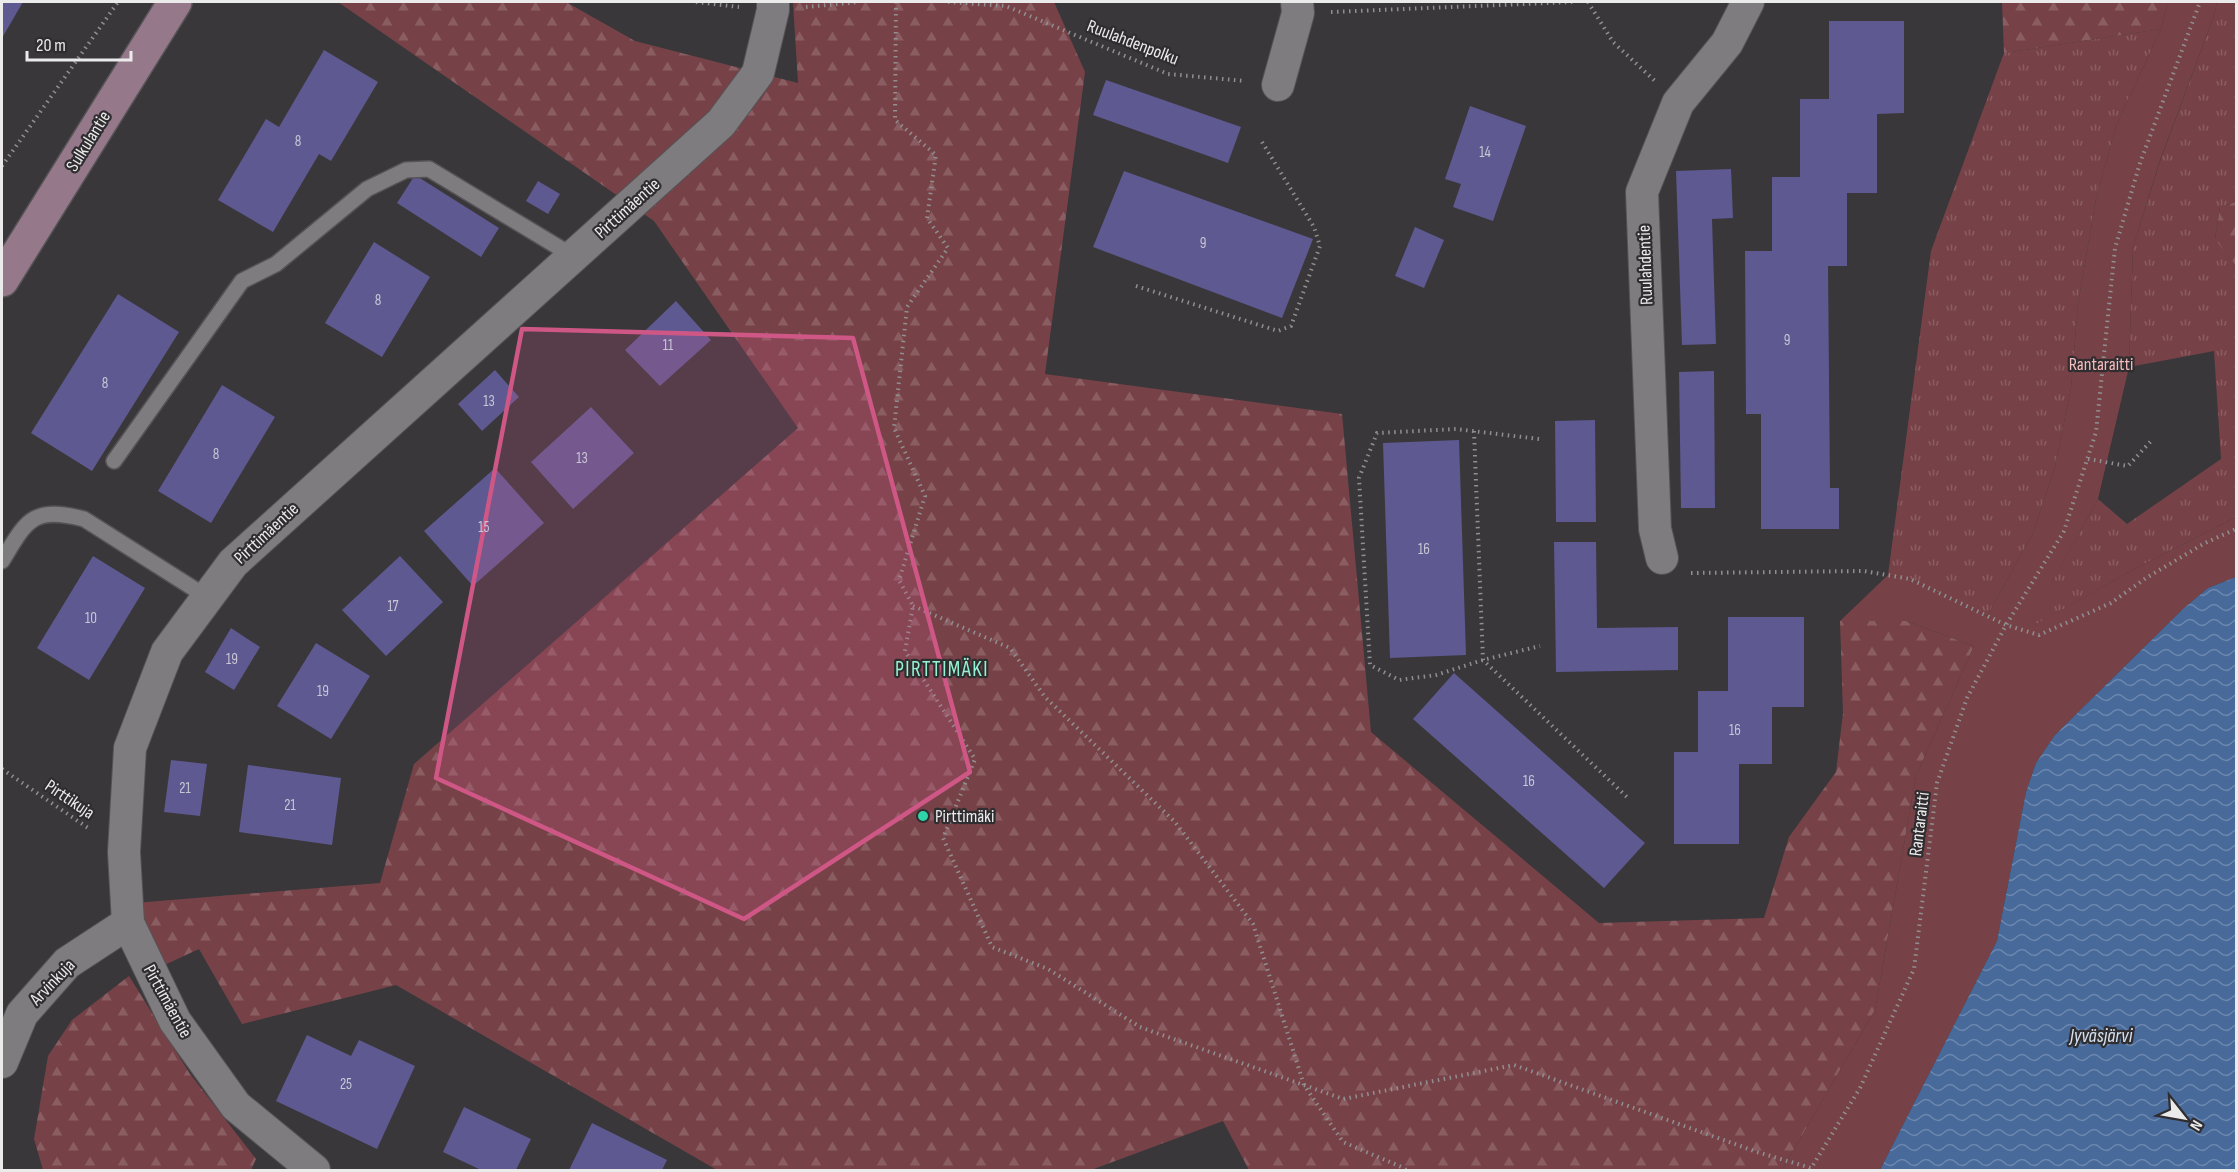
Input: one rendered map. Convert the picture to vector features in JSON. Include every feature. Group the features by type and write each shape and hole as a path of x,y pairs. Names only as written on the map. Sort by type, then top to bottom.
{"main road":[{"name":"Sulkulantie","path":"2,280 175,2"}],"street":[{"name":"Pirttimäentie","path":"314,1170 236,1106 175,1021 128,923 124,852 130,748 167,652 233,563 721,123 758,73 773,2"},
{"name":"Ruulahdentie","path":"1662,558 1655,529 1642,192 1678,103 1727,43 1748,2"},
{"path":"1278,85 1297,7"},
{"name":"Arvinkuja","path":"2,1062 22,1014 67,963 128,923"}],"lane":[{"path":"114,461 242,281 276,264 367,189 406,170 429,169 573,256"},
{"path":"2,561 22,529 37,516 60,513 84,519 207,597"}],"path":[{"path":"2,166 118,2"},
{"path":"896,2 895,120 936,155 927,218 948,248 907,307 894,428 925,496 899,580 912,606 905,651 975,759 943,838 992,947 1048,969 1140,1027 1343,1099 1514,1065 1810,1169"},
{"name":"Ruulahdenpolku","path":"948,2 1006,6 1168,74 1278,85"},
{"path":"1297,7 1573,2"},
{"path":"1588,2 1614,42 1678,103"},
{"name":"Rantaraitti","path":"1810,1169 1860,1088 1914,969 1937,783 1967,698 2006,625 2064,531 2096,432 2115,248 2140,164 2200,2"},
{"path":"1136,286 1278,331 1292,326 1320,246 1314,227 1262,142"},
{"path":"1539,439 1456,429 1377,433 1359,478 1370,665 1399,680 1436,675 1483,660 1540,646"},
{"path":"1474,431 1483,660 1628,798"},
{"path":"2088,459 2128,466 2151,441"},
{"path":"1662,558 1684,573 1864,571 1910,579 2006,625 2039,635 2111,603 2146,578 2205,543 2236,529"},
{"path":"912,606 1010,648 1045,697 1175,822 1253,924 1304,1085 1343,1142 1406,1170"},
{"name":"Pirttikuja","path":"2,769 124,852"}],"highlighted area":[{"path":"522,329 853,338 970,772 744,919 436,778"}],"green space":[{"path":"338,2 566,2 635,41 798,83 793,2 1054,2 1085,72 1045,374 1342,414 1371,732 1599,923 1764,918 1789,837 1836,772 1843,713 1840,621 1906,621 1974,646 1916,776 1875,1010 1782,1170 1249,1170 1223,1121 1091,1170 717,1170 396,985 242,1024 199,949 158,968 135,903 380,883 414,764 798,428 654,221"},
{"path":"2002,2 2168,2 2161,29 2004,53"},
{"path":"2168,2 2217,2 2214,16 2159,163 2133,248 2129,367 2098,499 2026,630 2129,572 2236,517 2236,577 2208,588 2183,609 2055,735 2036,763 2026,792 1997,941 1880,1170 1782,1170 1875,1010 1916,776 1974,646 1906,621 1840,621 1888,575 1910,579 1987,616 2033,533 2055,467 2071,388 2078,304 2096,199 2116,126 2161,29"},
{"path":"2217,2 2236,2 2236,202 2220,207 2215,238 2236,266 2236,517 2129,572 2025,631 2098,499 2127,524 2221,459 2214,351 2129,367 2133,248 2159,164 2214,16"},
{"path":"2161,29 2116,126 2096,199 2078,304 2071,388 2055,467 2033,533 1987,616 1910,579 1888,575 1931,251 2004,53"},
{"path":"2236,202 2236,266 2215,239 2220,207"},
{"path":"129,976 190,1074 256,1159 251,1170 43,1170 34,1139 48,1056 72,1020"}],"water":[{"name":"Jyväsjärvi","path":"2236,577 2236,1170 1880,1170 1997,941 2026,792 2036,763 2055,735 2183,609 2208,588"}],"building":[{"path":"2,2 23,2 2,38"},
{"path":"1829,21 1904,21 1904,113 1877,114 1877,193 1847,193 1847,266 1828,266 1830,488 1839,488 1839,529 1761,529 1761,414 1746,414 1745,251 1772,251 1772,177 1800,177 1800,99 1829,99"},
{"path":"324,50 378,82 331,161 319,154 273,232 218,200 266,119 279,127"},
{"path":"1106,80 1241,127 1228,163 1093,115"},
{"path":"1470,106 1526,126 1493,221 1453,207 1461,184 1445,179"},
{"path":"1731,169 1733,218 1712,219 1716,344 1682,345 1676,171"},
{"path":"1124,171 1313,239 1282,318 1093,247"},
{"path":"415,175 499,228 481,257 397,203"},
{"path":"538,181 560,194 548,214 526,201"},
{"path":"1415,227 1444,240 1424,288 1395,276"},
{"path":"374,242 430,277 382,357 325,323"},
{"path":"118,294 179,332 92,471 31,433"},
{"path":"676,301 711,340 660,386 625,350"},
{"path":"495,370 519,397 482,431 458,404"},
{"path":"1714,371 1715,508 1681,508 1679,372"},
{"path":"222,385 275,417 211,523 158,491"},
{"path":"591,407 634,453 573,509 531,462"},
{"path":"1595,420 1596,522 1556,522 1555,421"},
{"path":"1459,440 1466,655 1390,658 1383,443"},
{"path":"495,468 544,523 473,586 424,531"},
{"path":"1554,542 1596,542 1597,628 1678,627 1678,670 1556,672"},
{"path":"93,556 145,588 89,680 37,648"},
{"path":"400,556 443,602 386,656 342,610"},
{"path":"1728,617 1804,617 1804,707 1772,707 1772,764 1739,764 1739,844 1674,844 1674,752 1698,752 1698,691 1728,691"},
{"path":"231,628 260,647 234,690 205,672"},
{"path":"316,643 370,676 331,739 277,706"},
{"path":"1454,673 1645,843 1604,888 1413,719"},
{"path":"171,760 207,764 200,816 164,812"},
{"path":"248,765 341,778 332,845 239,832"},
{"path":"307,1035 351,1056 359,1040 415,1066 377,1149 276,1101"},
{"path":"464,1107 531,1139 516,1170 481,1170 443,1152"},
{"path":"592,1123 667,1160 662,1170 569,1170"}],"place":[{"name":"Pirttimäki","path":"923,816"}],"district":[{"name":"PIRTTIMÄKI","path":"942,669"}]}
